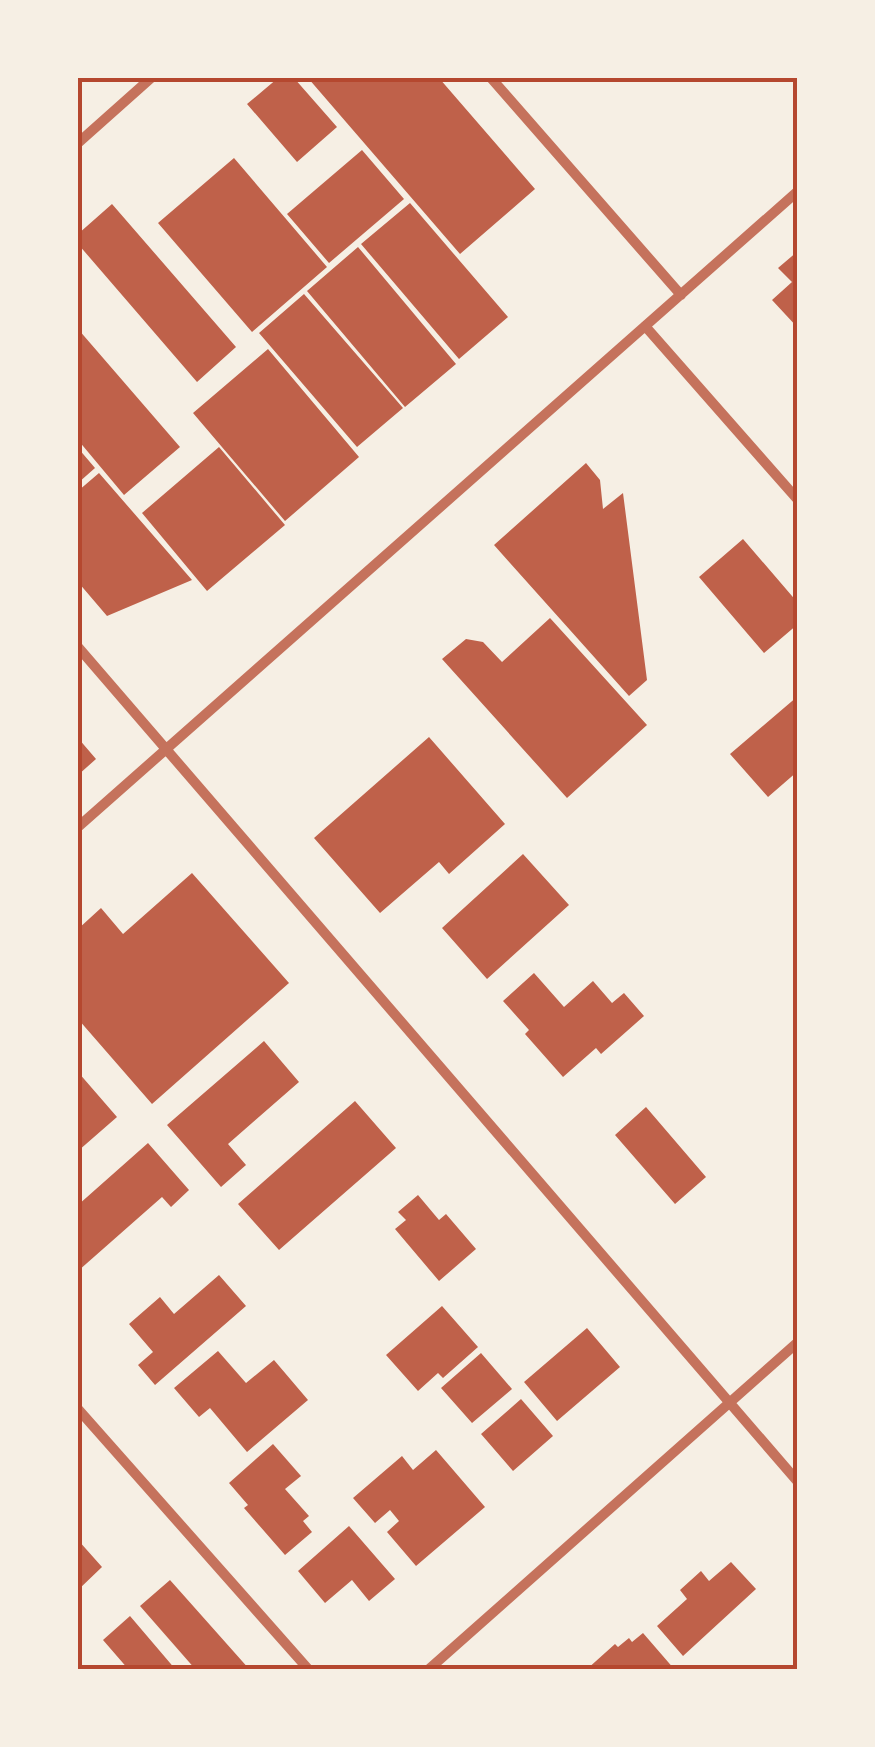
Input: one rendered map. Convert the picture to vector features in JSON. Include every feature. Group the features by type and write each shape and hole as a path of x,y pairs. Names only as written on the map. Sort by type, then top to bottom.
{"street":[{"path":"78,143 150,78"},
{"path":"491,78 681,294"},
{"path":"78,826 798,191"},
{"path":"645,326 798,500"},
{"path":"78,647 798,1482"},
{"path":"428,1670 798,1342"},
{"path":"78,1409 309,1670"}],"building":[{"path":"278,78 294,78 337,127 297,162 247,104"},
{"path":"308,78 439,78 535,189 460,254"},
{"path":"362,150 404,199 329,263 287,214"},
{"path":"234,158 327,267 252,332 158,223"},
{"path":"410,203 508,317 459,359 361,244"},
{"path":"112,204 236,347 197,382 78,244 78,234"},
{"path":"358,247 456,364 405,407 307,291"},
{"path":"798,251 798,328 772,300 792,282 778,268"},
{"path":"304,294 403,408 357,447 259,333"},
{"path":"78,329 180,447 124,495 78,440"},
{"path":"268,349 359,457 285,521 193,413"},
{"path":"219,447 285,525 207,591 142,513"},
{"path":"78,448 95,468 78,483"},
{"path":"586,463 600,480 603,509 623,493 647,680 629,696 494,545"},
{"path":"99,473 192,580 107,616 78,582 78,491"},
{"path":"743,539 798,603 798,624 764,653 699,577"},
{"path":"550,618 647,725 567,798 442,659 466,639 483,642 502,662"},
{"path":"798,696 798,771 768,797 730,754"},
{"path":"429,737 505,824 449,874 439,862 380,913 314,838"},
{"path":"78,738 96,759 78,775"},
{"path":"523,854 569,905 487,979 442,928"},
{"path":"192,873 289,983 152,1104 78,1019 78,929 101,908 123,934"},
{"path":"534,973 564,1007 593,981 612,1003 624,993 644,1016 601,1054 596,1048 563,1077 525,1034 529,1030 503,1001"},
{"path":"264,1041 299,1082 228,1144 246,1165 221,1187 167,1125"},
{"path":"78,1072 117,1117 78,1151"},
{"path":"355,1101 396,1148 279,1250 238,1204"},
{"path":"646,1107 706,1177 675,1204 615,1135"},
{"path":"148,1143 189,1190 171,1207 162,1197 78,1271 78,1205"},
{"path":"418,1195 439,1220 446,1214 476,1249 439,1281 395,1229 406,1220 398,1212"},
{"path":"219,1275 246,1306 155,1385 138,1365 153,1352 129,1324 160,1297 174,1314"},
{"path":"442,1306 478,1347 443,1378 438,1373 418,1391 386,1355"},
{"path":"587,1328 620,1367 557,1421 524,1382"},
{"path":"218,1351 246,1383 274,1360 308,1400 247,1452 210,1408 199,1417 174,1388"},
{"path":"481,1353 512,1389 472,1423 441,1388"},
{"path":"521,1399 553,1436 513,1471 481,1434"},
{"path":"273,1444 301,1476 285,1489 309,1516 303,1521 312,1532 285,1555 244,1508 248,1505 229,1483"},
{"path":"436,1450 485,1507 416,1566 387,1532 399,1521 390,1510 375,1523 353,1498 402,1456 413,1470"},
{"path":"349,1526 395,1579 369,1601 352,1580 325,1603 298,1571"},
{"path":"78,1540 102,1567 78,1590"},
{"path":"731,1562 756,1589 683,1656 657,1626 687,1599 680,1590 701,1571 709,1581"},
{"path":"170,1580 250,1670 196,1670 140,1606"},
{"path":"130,1616 176,1670 129,1670 103,1640"},
{"path":"643,1633 675,1670 586,1670 615,1644 618,1647 629,1638 632,1642"}]}
